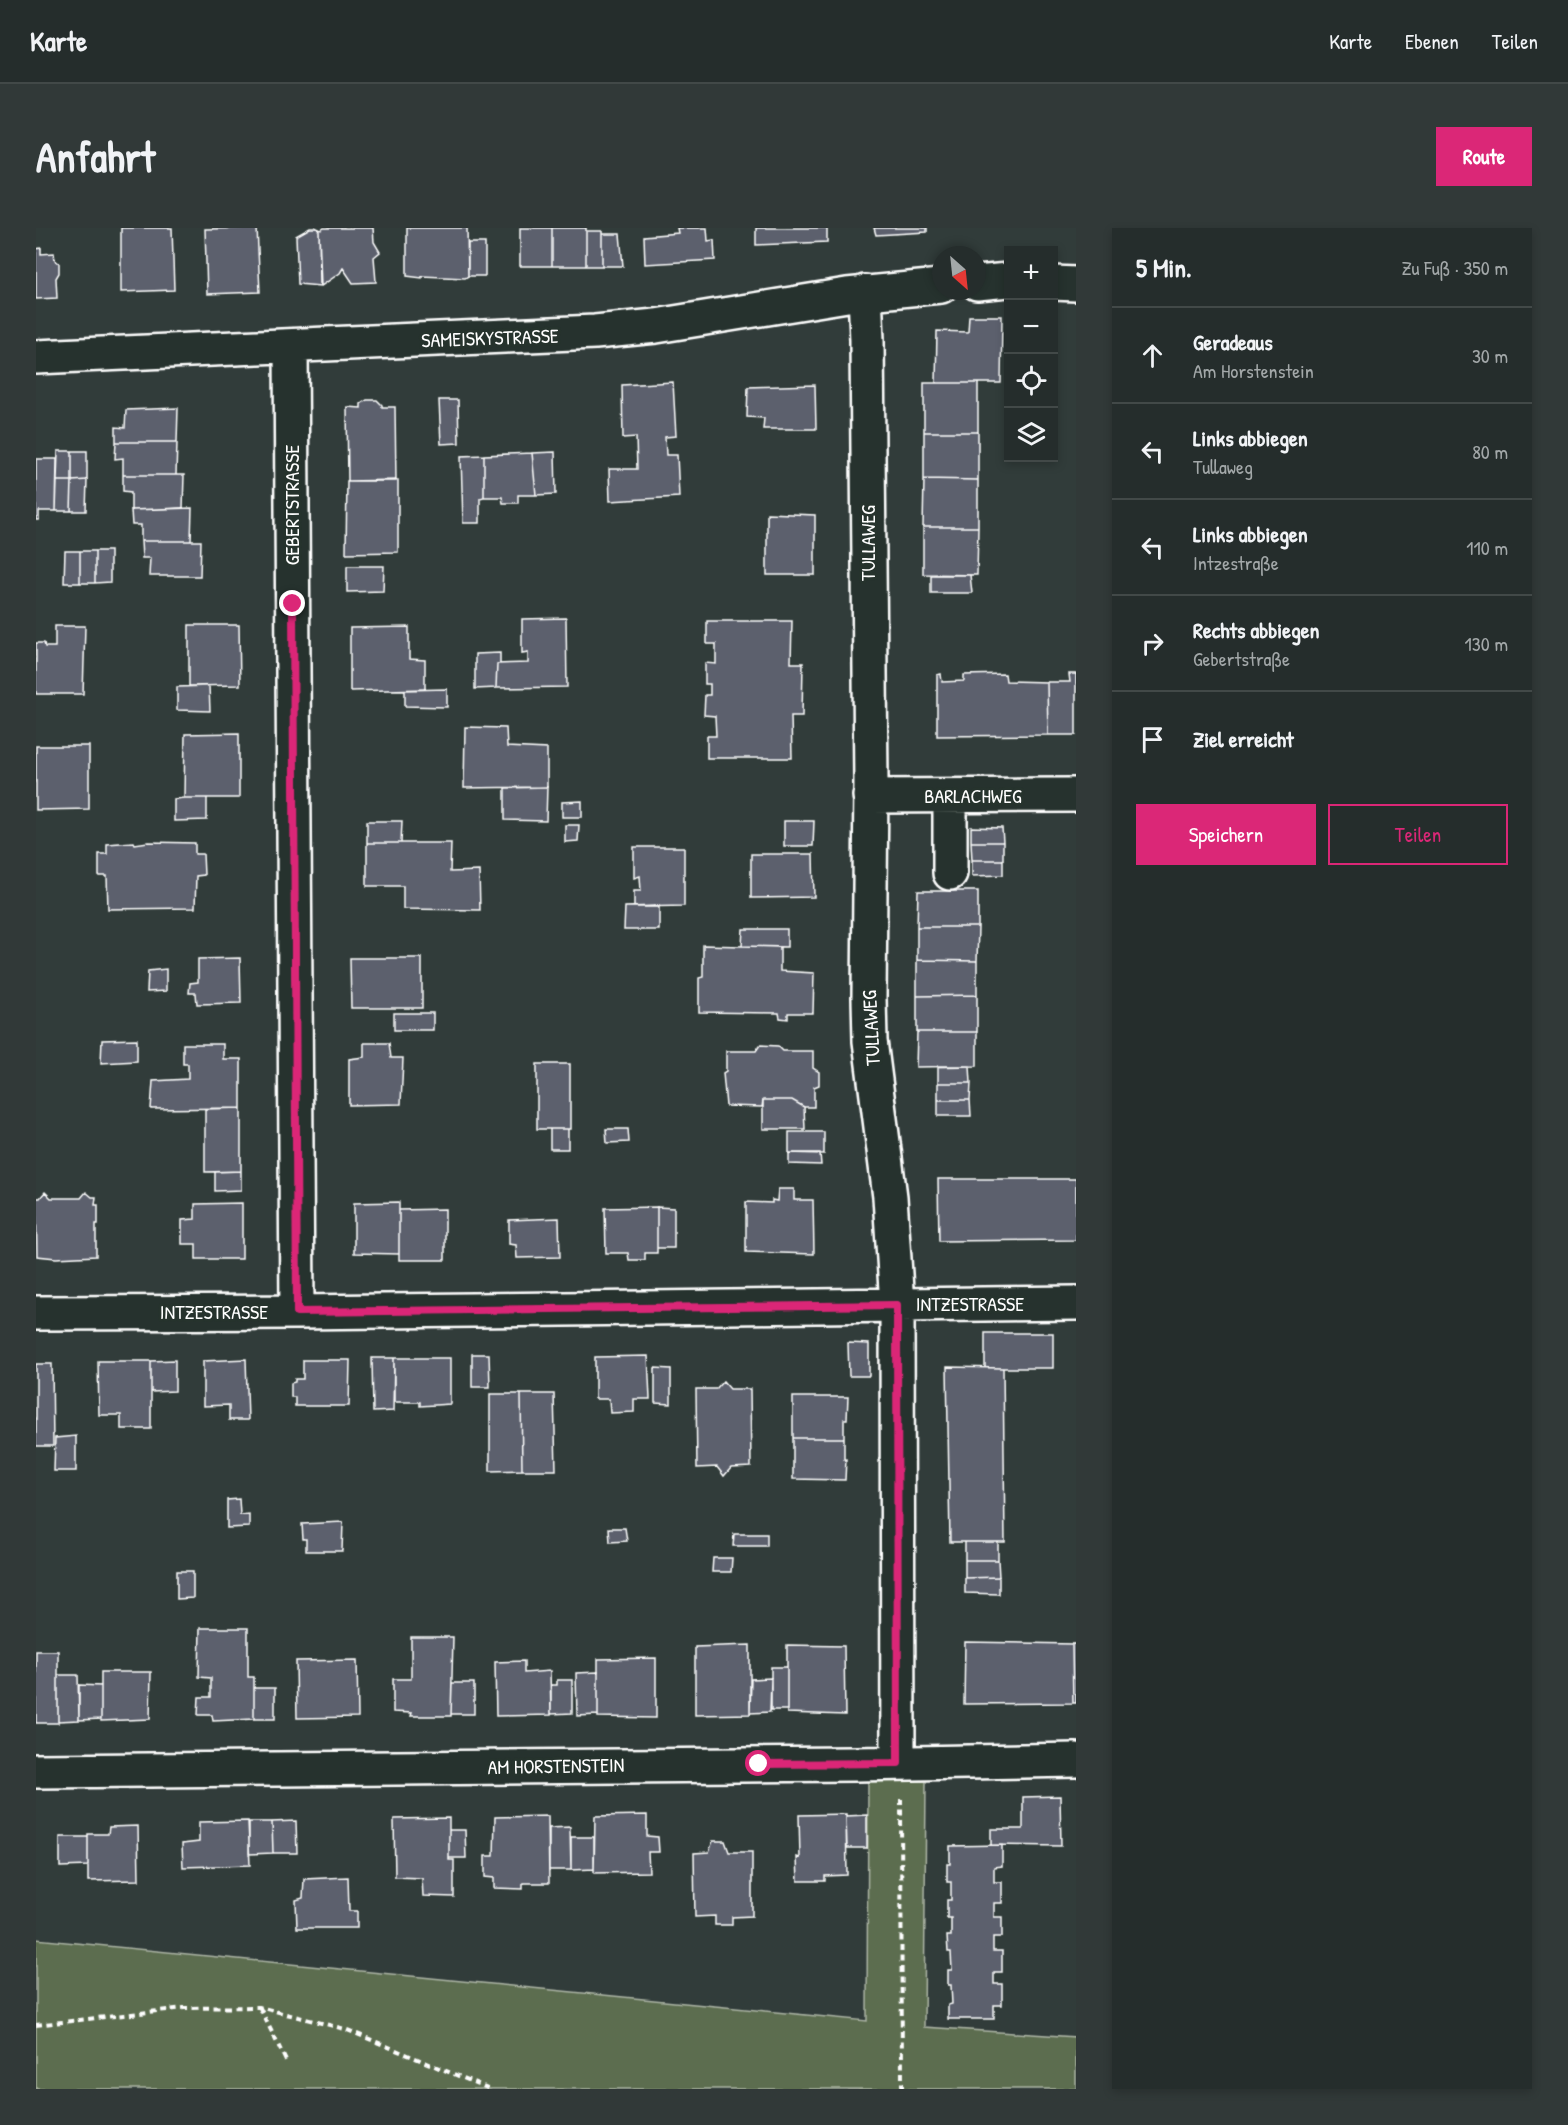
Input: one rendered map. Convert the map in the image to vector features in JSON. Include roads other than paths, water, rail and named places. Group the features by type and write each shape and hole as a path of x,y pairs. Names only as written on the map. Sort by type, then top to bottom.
{"street":[{"path":"986,282 1004,280"},
{"path":"1058,283 1076,284"},
{"name":"SAMEISKYSTRASSE","path":"36,357 595,332 656,326 865,292 932,287"},
{"name":"TULLAWEG","path":"865,292 870,1041 890,1197 897,1305 898,1763"},
{"name":"GEBERTSTRASSE","path":"291,346 297,1312"},
{"name":"BARLACHWEG","path":"870,796 1076,795"},
{"path":"950,796 950,873"},
{"name":"INTZESTRASSE","path":"36,1313 1076,1303"},
{"name":"AM HORSTENSTEIN","path":"36,1771 1076,1760"}]}
